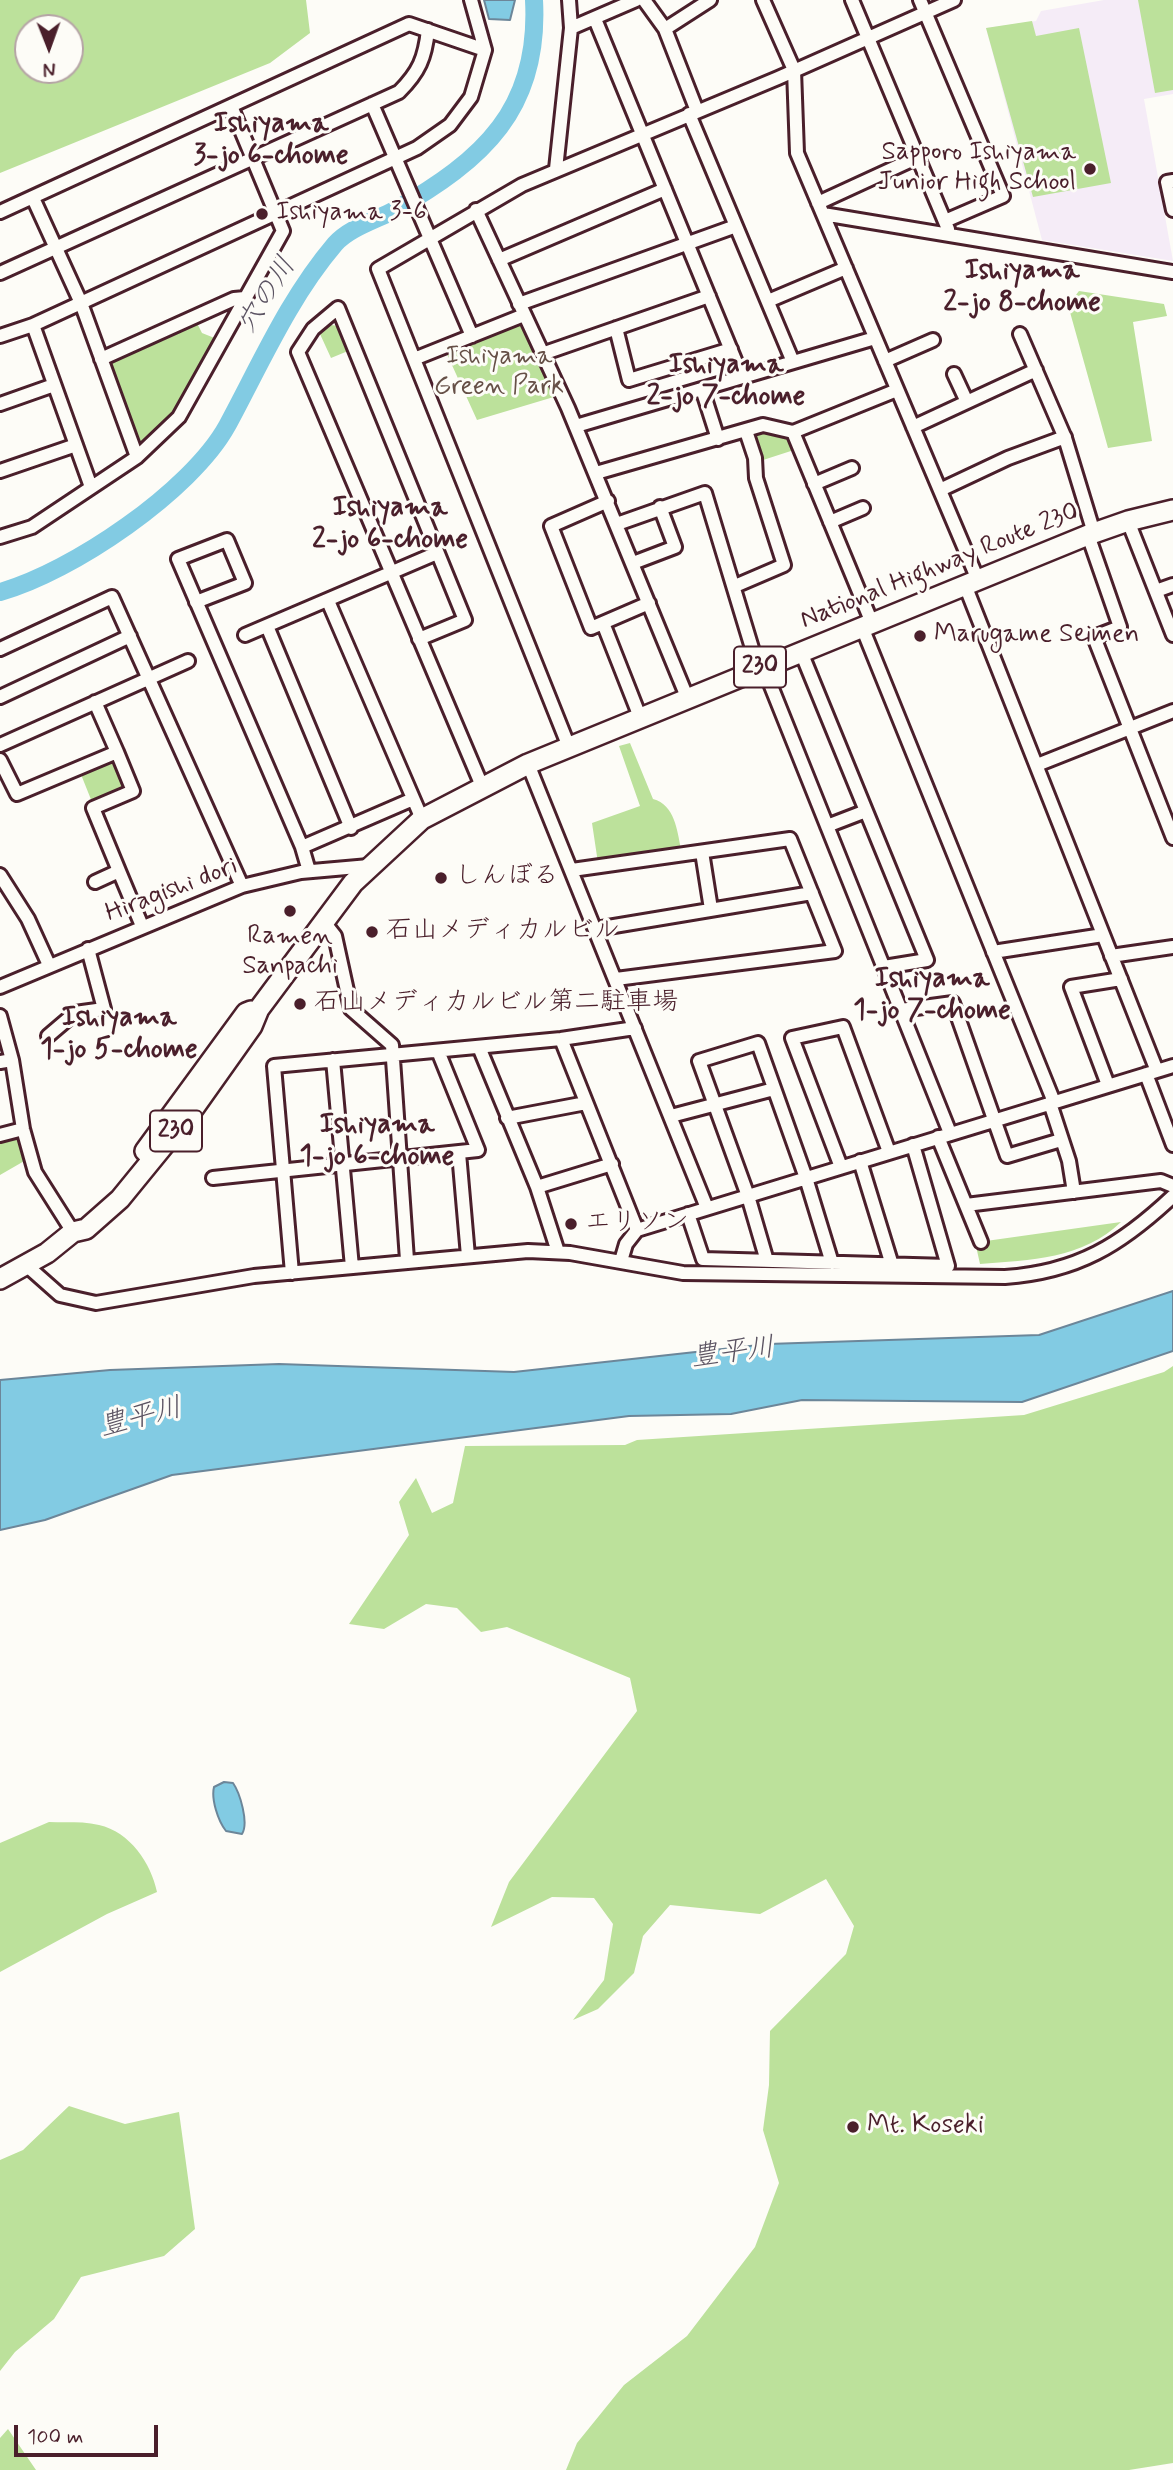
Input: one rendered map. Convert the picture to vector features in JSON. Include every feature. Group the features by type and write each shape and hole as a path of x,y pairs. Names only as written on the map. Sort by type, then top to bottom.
{"highway":[{"name":"National Highway Route 230","path":"0,1279 47,1253 72,1232 86,1228 120,1199 150,1164 252,1026 259,1009 324,922 369,866 422,819 528,764 687,697 1091,534 1173,510"}],"street":[{"path":"0,336 33,325 396,158 450,125 471,97 485,50 471,0"},
{"path":"556,169 571,28 569,0"},
{"path":"571,28 636,0"},
{"path":"644,0 665,29 693,113 736,226 793,362"},
{"path":"665,29 710,0"},
{"path":"763,0 794,70 797,153 940,490 1037,765 1121,979 1173,1145"},
{"path":"852,0 951,236"},
{"path":"920,0 1003,196 945,221"},
{"path":"569,747 378,269 430,236 556,169 954,0"},
{"path":"595,19 742,377"},
{"path":"0,212 410,24 485,50"},
{"path":"0,273 399,92 417,73 425,58 428,30"},
{"path":"372,104 472,336"},
{"path":"0,537 32,527 137,457 178,417 283,231 231,106"},
{"path":"820,208 918,157"},
{"path":"1173,181 1167,182 1173,210"},
{"path":"499,260 665,189"},
{"path":"33,198 81,303 137,457"},
{"path":"820,208 951,236 1173,272"},
{"path":"477,210 576,426 687,697"},
{"path":"414,359 472,336 521,310 736,226"},
{"path":"768,301 846,268"},
{"path":"541,354 709,296"},
{"path":"101,359 234,299 246,298"},
{"path":"419,639 465,620 338,308 313,329 298,352 391,573 419,639 482,786"},
{"path":"33,325 92,487"},
{"path":"616,328 629,380 731,349"},
{"path":"1020,334 1065,437 1120,627 1094,637 1173,838"},
{"path":"576,426 875,338"},
{"path":"885,361 933,340"},
{"path":"913,426 1036,370"},
{"path":"954,374 967,402"},
{"path":"0,404 54,385"},
{"path":"702,389 718,439"},
{"path":"596,473 763,425 793,432 897,390"},
{"path":"735,586 784,565 756,478 755,458 746,431"},
{"path":"793,432 830,522 867,625 1052,1103 1074,1192"},
{"path":"940,490 1008,458 1065,437"},
{"path":"0,471 76,445"},
{"path":"814,484 852,468"},
{"path":"617,524 705,493 761,667 901,1010 966,1205 981,1242"},
{"path":"608,501 551,526 591,628 649,603"},
{"path":"633,563 675,547 660,507"},
{"path":"830,522 863,508"},
{"path":"1128,521 1173,635"},
{"path":"196,602 245,583 227,540 178,559 196,602 302,847 309,871"},
{"path":"245,635 437,553"},
{"path":"1156,591 1173,585"},
{"path":"0,649 112,597 242,886"},
{"path":"328,601 422,819"},
{"path":"603,622 640,717"},
{"path":"267,626 351,828"},
{"path":"0,697 130,636"},
{"path":"801,652 927,960 884,967"},
{"path":"0,745 188,661"},
{"path":"95,702 133,791 93,808 142,926"},
{"path":"1037,765 1173,711"},
{"path":"0,760 17,794 117,752"},
{"path":"528,764 707,1208"},
{"path":"302,847 414,799"},
{"path":"827,826 866,811"},
{"path":"572,870 790,839 835,951 616,979"},
{"path":"702,852 711,909"},
{"name":"Hiragishi dori","path":"0,987 242,886 309,871 369,866"},
{"path":"94,882 119,871"},
{"path":"0,875 28,919 49,965"},
{"path":"596,929 812,892"},
{"path":"324,922 335,936 351,1009 392,1045 407,1260"},
{"path":"993,952 1103,935"},
{"path":"1111,956 1173,947"},
{"path":"48,1036 75,1013 104,1009 88,949"},
{"path":"1108,1085 1071,988 1121,979"},
{"path":"901,1010 953,1003 1007,1156 1061,1140"},
{"path":"0,1016 6,1061 35,1172 72,1232"},
{"path":"841,1167 792,1038 843,1027 889,1152"},
{"path":"292,1273 274,1066 561,1039 635,1028"},
{"path":"561,1039 637,1230"},
{"path":"767,1261 748,1196 699,1061 758,1044 806,1178 832,1263"},
{"path":"479,1047 537,1187 558,1252"},
{"path":"213,1178 478,1150 438,1051"},
{"path":"333,1060 352,1267"},
{"path":"621,1261 626,1244 637,1230 1173,1066"},
{"path":"671,1116 774,1089"},
{"path":"507,1118 586,1103"},
{"path":"0,1135 23,1129"},
{"path":"688,1214 703,1259 948,1266 913,1145"},
{"path":"459,1153 468,1256"},
{"path":"860,1161 892,1265"},
{"path":"537,1187 612,1164"},
{"path":"966,1205 1161,1181 1173,1186"},
{"path":"25,1264 60,1295 96,1304 292,1273 407,1260 558,1252 683,1273 937,1278 1035,1275 1096,1255 1140,1228 1173,1196"}],"shaded area":[{"name":"Sapporo Ishiyama Junior High School","path":"1104,0 1173,0 1173,94 1144,99 1173,261 1042,240 986,28 1036,21 1041,11"}],"green space":[{"path":"0,0 306,0 310,33 270,63 0,173"},
{"path":"1138,0 1173,0 1173,90 1155,93"},
{"path":"1032,21 1036,36 1079,28 1111,183 1033,197 986,28"},
{"path":"1079,291 1164,304 1167,316 1133,322 1152,441 1108,448 1068,305"},
{"path":"196,321 202,333 217,339 173,412 138,447 107,364"},
{"name":"Ishiyama Green Park","path":"513,324 520,324 557,396 477,420 446,352"},
{"path":"331,325 339,326 348,351 331,358 320,334"},
{"path":"766,432 787,438 794,450 760,461 753,437"},
{"path":"630,743 653,799 666,807 674,819 681,849 598,863 592,823 640,806 619,746"},
{"path":"113,758 126,787 92,802 80,772"},
{"path":"17,1137 26,1160 0,1175 0,1141"},
{"path":"1121,1222 1090,1244 1073,1250 1037,1259 980,1264 976,1246 986,1241"},
{"path":"1173,1366 1173,2463 1129,2470 566,2470 577,2443 624,2385 687,2336 755,2247 779,2183 763,2130 769,2085 770,2031 846,1954 854,1926 826,1879 760,1914 670,1905 643,1936 634,1973 598,2009 573,2020 604,1980 613,1924 594,1898 552,1897 491,1927 509,1882 637,1711 630,1678 507,1627 481,1632 457,1608 426,1604 384,1629 349,1624 409,1535 399,1502 416,1478 432,1513 453,1503 465,1446 625,1445 637,1440 1024,1415 1164,1372"},
{"path":"49,1822 93,1824 120,1834 144,1860 157,1892 107,1914 0,1972 0,1843"},
{"path":"69,2106 125,2124 179,2112 195,2229 164,2256 81,2277 54,2319 15,2352 0,2371 0,2160 23,2150"},
{"path":"8,2429 36,2470 0,2470 0,2438"}],"water":[{"path":"484,0 515,0 510,20 489,19"},
{"name":"豊平川","path":"1173,1291 1173,1351 1022,1402 802,1400 731,1414 629,1416 172,1475 45,1520 0,1530 0,1380 110,1370 279,1364 514,1372 768,1344 1039,1335"},
{"path":"224,1782 233,1783 241,1801 245,1823 242,1834 226,1831 218,1816 213,1798 214,1787"}],"waterway":[{"name":"穴の川","path":"0,592 61,567 127,526 186,477 210,451 227,426 290,309 335,244 348,233 395,210 455,171 500,127 516,101 527,72 533,38 534,0"}],"place":[{"name":"Sapporo Ishiyama Junior High School","path":"1090,169"},
{"name":"Ishiyama 3-6","path":"262,214"},
{"name":"Marugame Seimen","path":"920,636"},
{"name":"しんぼる","path":"441,878"},
{"name":"Ramen Sanpachi","path":"290,911"},
{"name":"石山メディカルビル","path":"372,932"},
{"name":"石山メディカルビル第二駐車場","path":"300,1004"},
{"name":"エリソン","path":"571,1224"},
{"name":"Mt. Koseki","path":"853,2127"}],"district":[{"name":"Ishiyama 3-jo 6-chome","path":"271,141"},
{"name":"Ishiyama 2-jo 8-chome","path":"1022,288"},
{"name":"Ishiyama 2-jo 7-chome","path":"726,382"},
{"name":"Ishiyama 2-jo 6-chome","path":"390,525"},
{"name":"Ishiyama 1-jo 7-chome","path":"932,996"},
{"name":"Ishiyama 1-jo 5-chome","path":"119,1035"},
{"name":"Ishiyama 1-jo 6-chome","path":"377,1142"}]}
